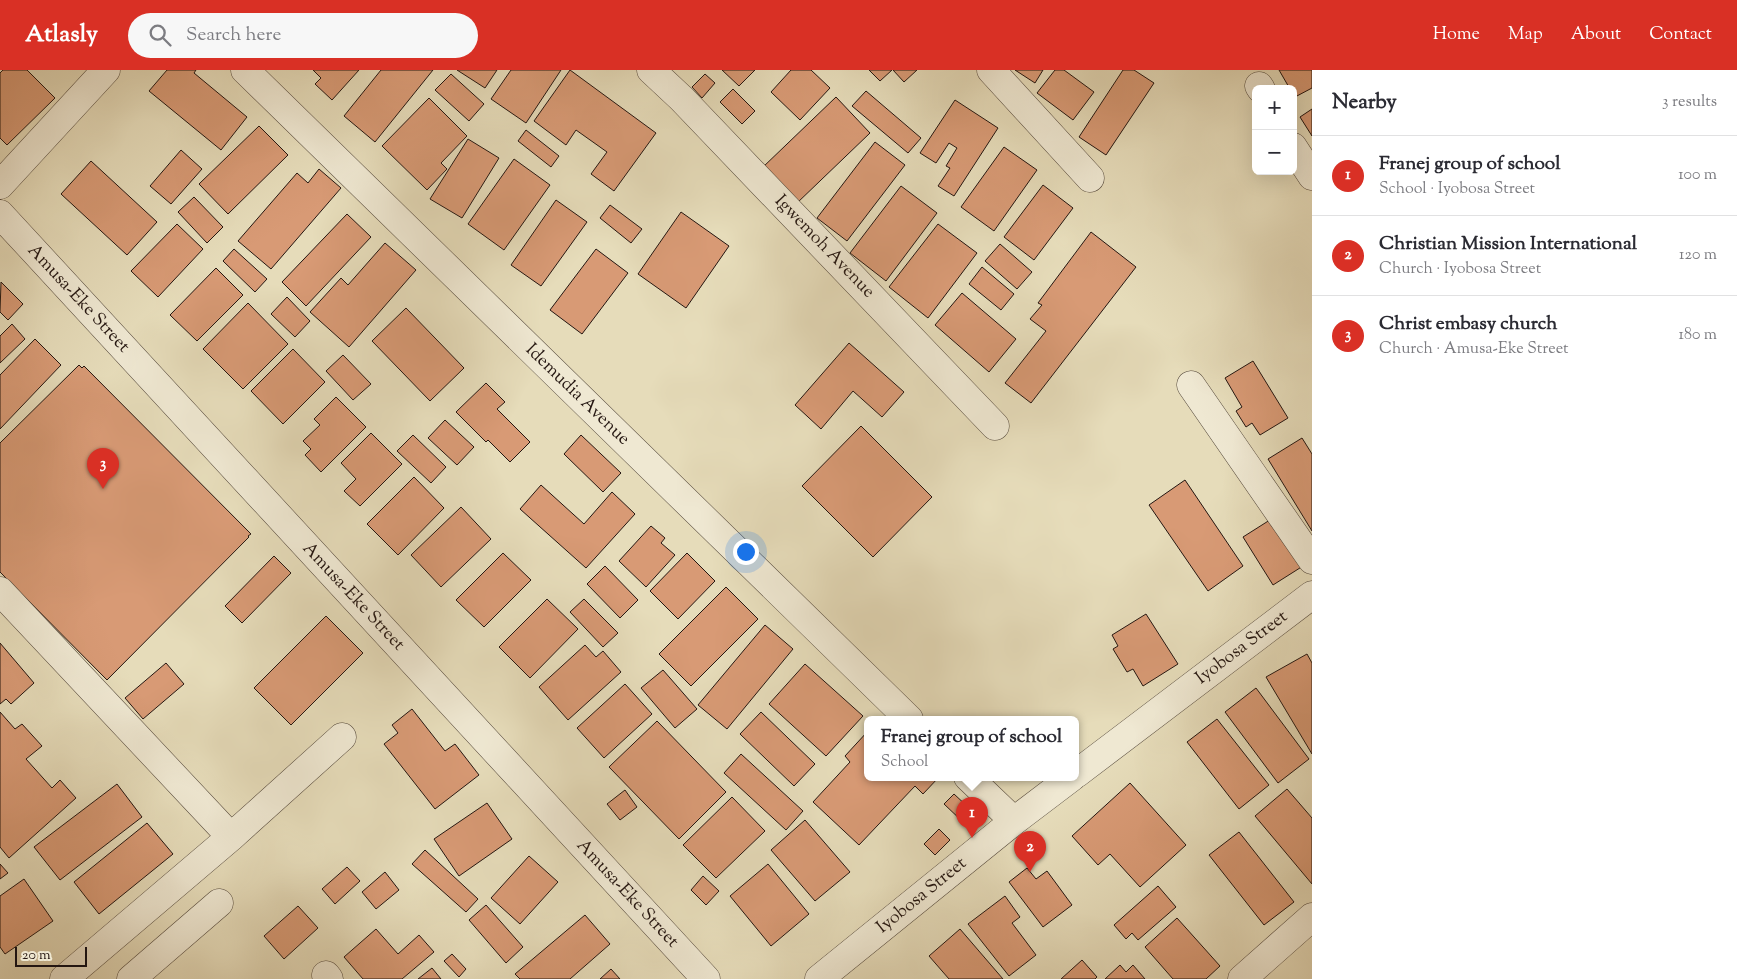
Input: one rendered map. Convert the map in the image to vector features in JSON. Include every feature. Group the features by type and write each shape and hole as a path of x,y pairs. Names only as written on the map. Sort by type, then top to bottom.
{"street":[{"path":"0,184 106,70"},
{"name":"Idemudia Avenue","path":"245,70 906,716"},
{"name":"Igwemoh Avenue","path":"651,70 682,99 996,426"},
{"path":"992,70 1090,178"},
{"path":"1297,153 1312,176"},
{"name":"Amusa-Eke Street","path":"0,214 706,979"},
{"path":"1191,385 1312,560"},
{"path":"0,592 231,837"},
{"name":"Iyobosa Street","path":"1079,772 1312,595"},
{"path":"64,979 231,837 342,736"},
{"path":"972,781 1014,821"},
{"name":"Iyobosa Street","path":"819,979 1014,821 1067,781"},
{"path":"131,979 220,903"},
{"path":"1242,979 1312,917"}],"building":[{"path":"3,70 27,70 55,98 7,145 0,138 0,73"},
{"path":"167,70 196,70 194,73 247,117 221,150 149,91"},
{"path":"313,70 359,70 332,100 315,84 321,78"},
{"path":"381,70 433,70 375,142 344,116"},
{"path":"457,70 497,70 485,88"},
{"path":"511,70 561,70 526,123 491,99"},
{"path":"570,70 656,133 614,191 591,174 607,152 576,130 566,145 534,121"},
{"path":"722,70 755,70 739,86"},
{"path":"791,70 811,70 830,88 800,120 771,92"},
{"path":"869,70 892,70 880,81"},
{"path":"893,70 917,70 904,82"},
{"path":"1015,70 1043,70 1035,83"},
{"path":"1055,70 1064,70 1094,92 1073,120 1037,93"},
{"path":"1123,70 1134,70 1154,83 1106,155 1079,137"},
{"path":"1279,70 1312,70 1312,88 1297,96 1297,85 1288,85"},
{"path":"451,74 484,104 469,121 435,90"},
{"path":"705,74 715,83 702,98 692,87"},
{"path":"733,89 755,111 742,124 720,102"},
{"path":"866,91 921,138 908,153 852,106"},
{"path":"836,97 870,133 796,204 762,168"},
{"path":"429,98 467,136 441,163 447,169 427,190 382,146"},
{"path":"955,100 998,128 954,196 938,186 950,168 946,166 957,148 949,143 936,163 920,153"},
{"path":"1312,109 1312,136 1300,117"},
{"path":"259,126 288,155 228,214 199,184"},
{"path":"526,130 559,156 551,167 518,141"},
{"path":"468,139 499,158 462,218 430,199"},
{"path":"875,142 905,165 847,241 817,218"},
{"path":"1004,147 1037,170 994,231 961,207"},
{"path":"181,150 202,169 171,204 150,186"},
{"path":"514,159 550,185 504,250 468,224"},
{"path":"91,161 157,222 127,255 61,194"},
{"path":"319,169 341,188 271,269 238,241 297,173 308,183"},
{"path":"1043,185 1073,208 1034,260 1004,237"},
{"path":"901,186 937,213 886,281 850,253"},
{"path":"194,197 223,227 207,243 178,212"},
{"path":"556,200 587,222 541,286 511,265"},
{"path":"610,205 642,229 631,243 600,218"},
{"path":"681,212 729,246 686,308 638,274"},
{"path":"347,214 371,237 306,306 282,282"},
{"path":"177,224 203,249 158,297 131,271"},
{"path":"938,224 977,253 928,318 889,287"},
{"path":"1091,232 1136,267 1031,403 1005,383 1046,331 1030,319 1042,305 1038,303"},
{"path":"385,243 416,270 349,347 310,312 341,278 348,285"},
{"path":"1000,244 1032,272 1017,289 985,261"},
{"path":"234,249 267,279 255,292 223,261"},
{"path":"596,249 628,273 582,334 550,310"},
{"path":"982,267 1014,294 1001,310 969,284"},
{"path":"216,268 243,295 197,341 170,315"},
{"path":"1,282 23,304 8,320 0,312"},
{"path":"962,293 1016,339 989,372 935,325"},
{"path":"287,297 310,321 295,337 271,314"},
{"path":"248,303 288,344 243,389 203,349"},
{"path":"406,308 464,368 430,401 372,341"},
{"path":"12,324 25,339 0,363 0,336"},
{"path":"35,339 61,365 0,429 0,375"},
{"path":"849,343 904,392 882,417 853,391 821,429 795,405"},
{"path":"293,349 325,382 283,424 251,391"},
{"path":"343,355 371,384 353,400 326,371"},
{"path":"1253,361 1288,418 1260,435 1252,423 1246,427 1236,411 1242,407 1225,378"},
{"path":"79,365 82,368 84,366 251,534 107,680 0,572 0,443"},
{"path":"486,383 505,402 497,409 530,442 510,462 488,440 486,442 456,412"},
{"path":"336,397 366,427 321,472 305,455 311,449 303,441 320,425 314,419"},
{"path":"445,420 474,447 457,465 428,438"},
{"path":"861,426 932,497 873,557 802,486"},
{"path":"371,433 402,464 360,506 344,491 356,479 341,463"},
{"path":"413,435 446,467 431,483 397,451"},
{"path":"581,435 621,473 603,492 564,454"},
{"path":"1302,438 1312,454 1312,531 1268,459"},
{"path":"414,477 444,508 398,555 367,524"},
{"path":"1185,480 1243,566 1208,591 1149,505"},
{"path":"541,485 584,524 612,492 635,514 586,568 520,509"},
{"path":"461,507 491,539 441,587 411,555"},
{"path":"1273,518 1303,566 1273,585 1243,537"},
{"path":"651,526 665,538 661,543 675,555 646,587 619,561"},
{"path":"503,553 531,580 484,627 456,600"},
{"path":"687,553 715,581 678,619 650,591"},
{"path":"274,556 291,573 242,623 225,606"},
{"path":"605,566 638,600 620,618 587,584"},
{"path":"726,587 758,619 691,686 659,654"},
{"path":"547,599 578,629 530,678 499,647"},
{"path":"584,599 618,633 603,647 570,612"},
{"path":"1146,614 1178,664 1143,686 1133,669 1127,672 1113,649 1118,646 1112,635"},
{"path":"326,616 363,653 291,725 254,688"},
{"path":"765,625 793,649 727,729 698,705"},
{"path":"0,643 34,683 11,704 6,699 0,704"},
{"path":"585,645 596,657 603,651 621,672 568,720 539,687"},
{"path":"1307,654 1312,663 1312,754 1266,677"},
{"path":"166,663 184,684 143,719 125,698"},
{"path":"805,664 863,716 826,756 769,704"},
{"path":"663,670 697,709 675,728 641,688"},
{"path":"625,684 652,714 604,758 577,728"},
{"path":"1256,688 1309,759 1278,783 1225,712"},
{"path":"412,709 445,751 455,744 479,775 435,809 384,744 398,733 392,725"},
{"path":"0,712 15,729 22,724 42,746 26,759 52,788 60,780 76,798 9,858 0,847"},
{"path":"761,712 815,764 794,786 740,734"},
{"path":"1217,719 1269,785 1239,809 1187,742"},
{"path":"657,721 726,792 679,839 609,767"},
{"path":"864,735 864,781 935,781 923,794 915,786 859,845 813,802 850,762 845,756"},
{"path":"741,754 803,811 786,830 724,773"},
{"path":"1130,783 1186,845 1140,887 1110,854 1098,865 1072,836"},
{"path":"117,784 142,817 60,880 34,847"},
{"path":"1287,789 1312,818 1312,884 1255,816"},
{"path":"625,790 637,807 620,820 607,804"},
{"path":"954,794 968,807 965,811 970,815 963,822 944,804"},
{"path":"732,797 765,831 716,878 683,845"},
{"path":"487,803 512,839 459,876 434,839"},
{"path":"805,820 850,872 815,901 771,850"},
{"path":"147,823 173,854 99,914 74,882"},
{"path":"939,829 950,840 935,855 924,844"},
{"path":"1239,832 1294,902 1264,925 1209,855"},
{"path":"425,850 478,899 466,912 412,864"},
{"path":"529,856 558,882 520,924 491,898"},
{"path":"0,864 8,873 0,879"},
{"path":"768,864 809,914 771,946 730,896"},
{"path":"347,867 360,881 335,904 322,889"},
{"path":"1027,868 1036,879 1047,871 1072,905 1043,927 1009,882"},
{"path":"385,872 399,890 376,909 362,892"},
{"path":"703,876 719,891 706,905 691,890"},
{"path":"24,879 53,921 5,954 0,947 0,896"},
{"path":"1158,886 1176,907 1138,940 1132,933 1126,939 1114,925"},
{"path":"1005,896 1020,917 1012,923 1036,955 1009,976 968,924"},
{"path":"486,905 523,947 506,963 469,920"},
{"path":"298,906 318,928 284,959 264,936"},
{"path":"585,915 610,944 570,979 520,979 515,974"},
{"path":"1177,918 1220,966 1206,979 1173,979 1145,947"},
{"path":"376,929 398,954 419,935 434,952 402,979 363,979 344,957"},
{"path":"960,929 1003,979 949,979 929,956"},
{"path":"452,954 466,969 459,977 444,961"},
{"path":"1082,960 1097,977 1095,979 1061,979"},
{"path":"1120,965 1126,972 1133,965 1145,979 1105,979"},
{"path":"432,968 441,979 418,979"},
{"path":"611,969 620,979 600,979"}],"place":[{"name":"Christ embasy church","path":"103,489"},
{"name":"Franej group of school","path":"972,838"},
{"name":"Christian Mission International","path":"1030,872"}]}
